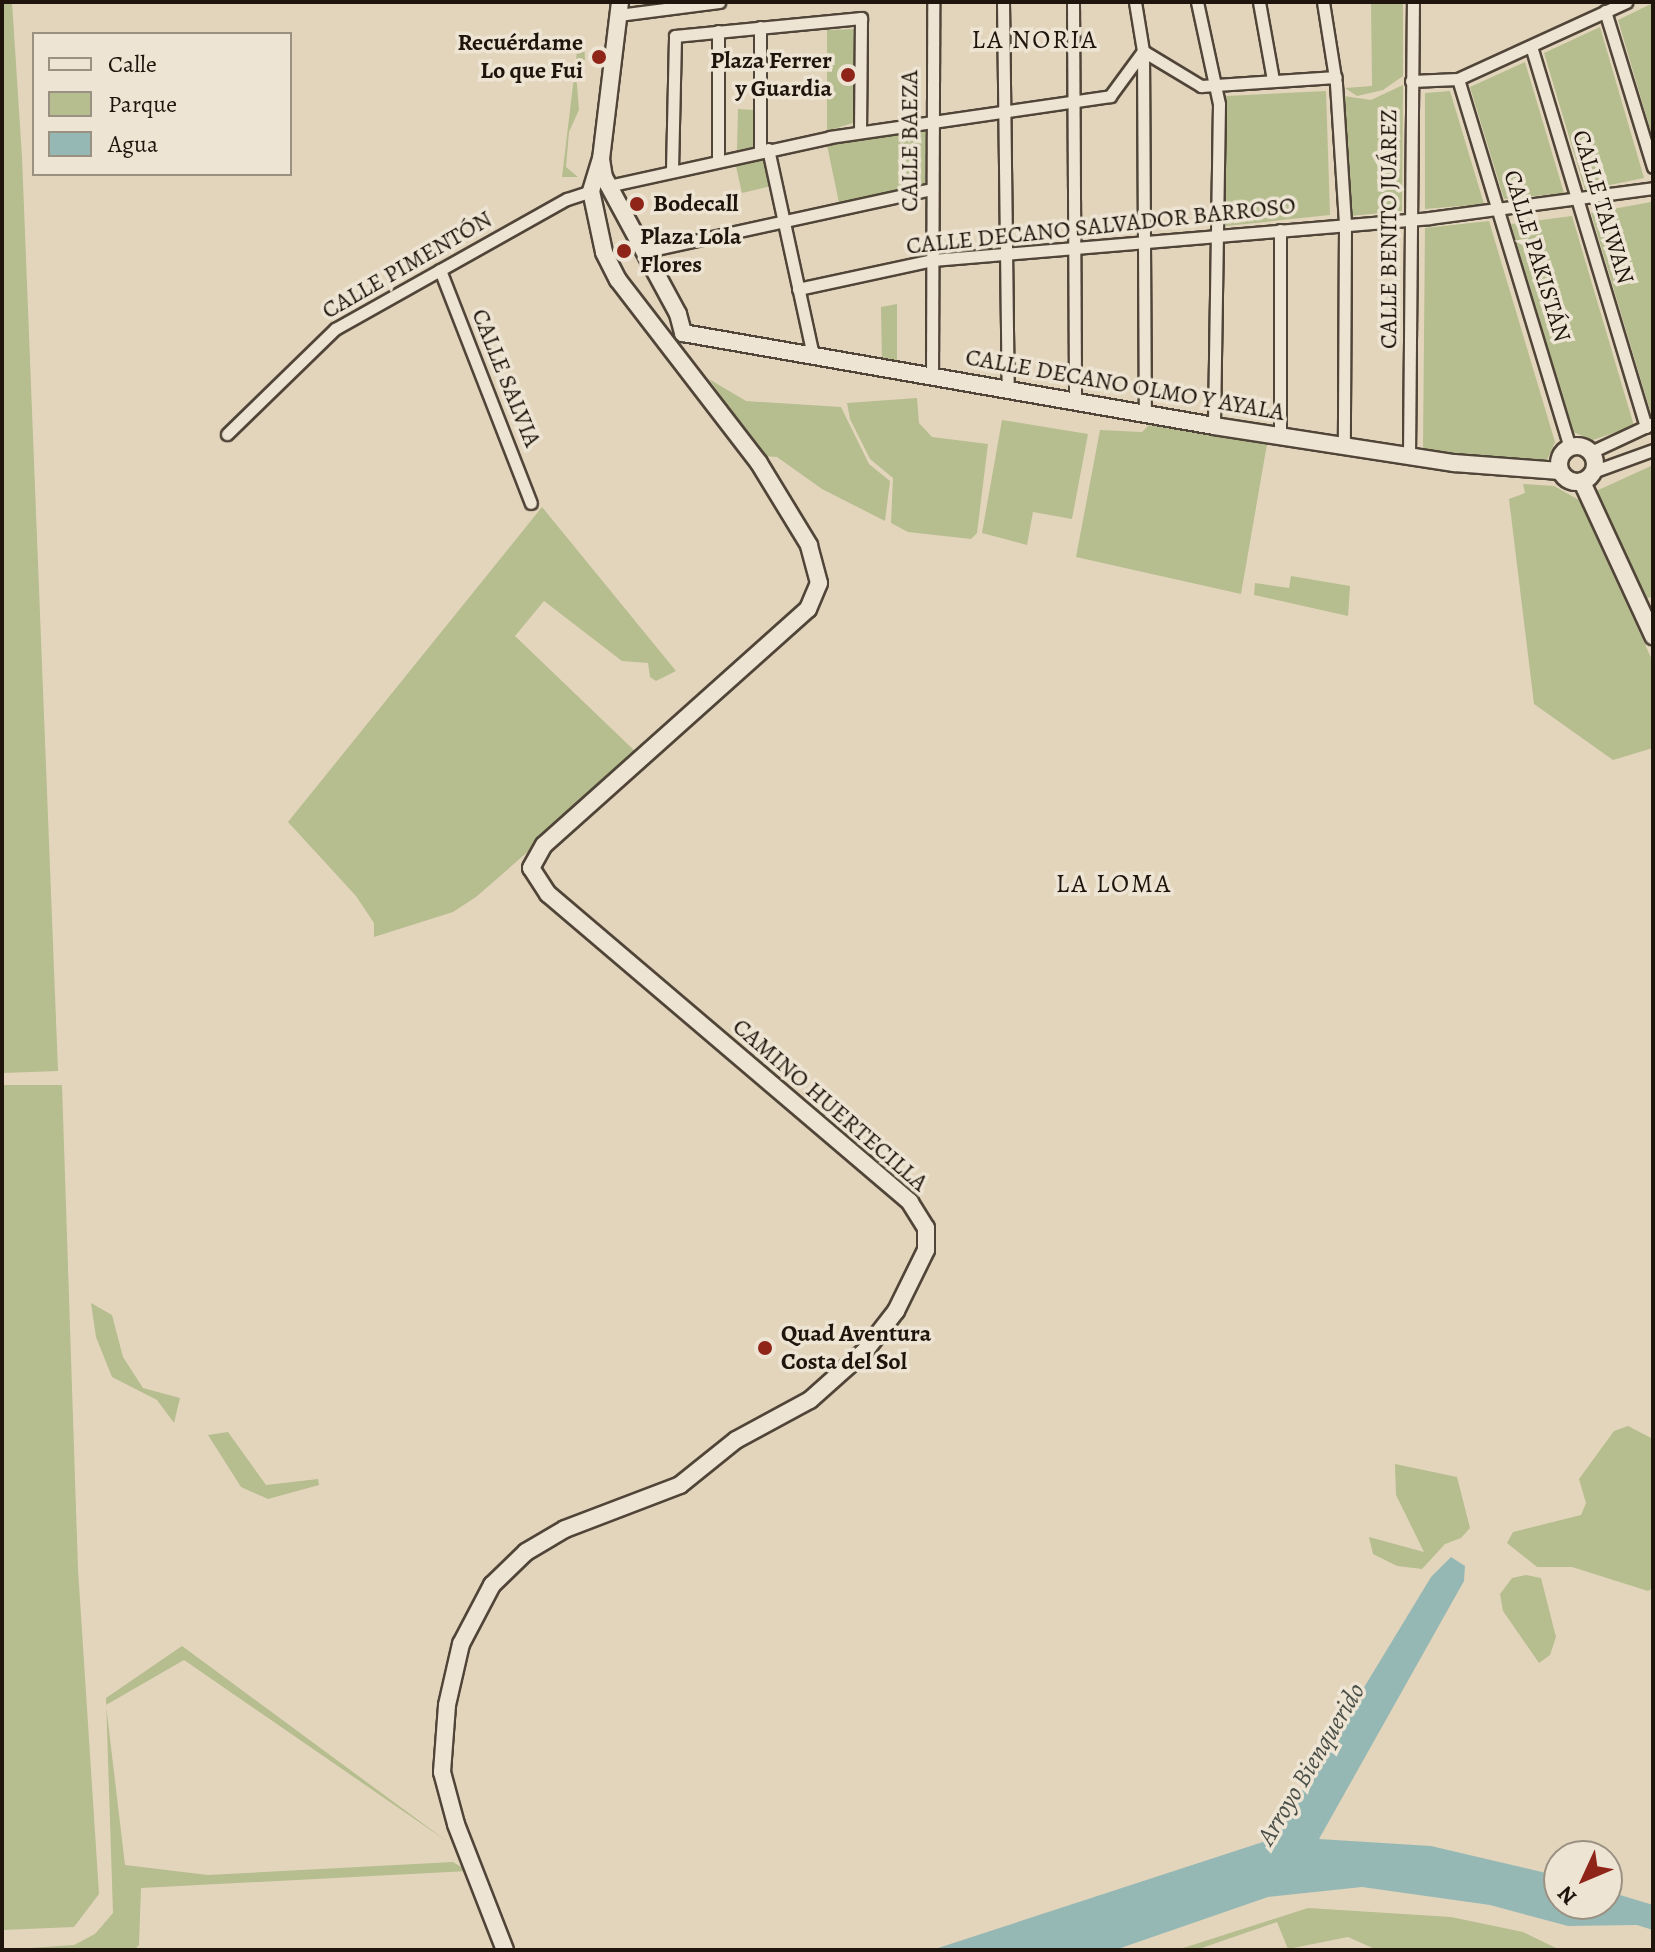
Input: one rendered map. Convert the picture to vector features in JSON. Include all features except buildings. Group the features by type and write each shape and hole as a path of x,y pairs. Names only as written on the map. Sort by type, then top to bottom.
{"street":[{"path":"601,159 608,186 678,314 683,333 667,343 618,280 604,252 591,191 601,159 619,8 719,2"},
{"name":"CALLE BAEZA","path":"932,377 933,2"},
{"path":"1003,2 1008,390"},
{"path":"1073,2 1075,402"},
{"path":"1135,2 1143,51 1145,414"},
{"path":"1197,2 1219,104 1214,426"},
{"path":"1259,2 1273,80"},
{"path":"1323,2 1336,77 1345,225 1344,445"},
{"name":"CALLE BENITO JUÁREZ","path":"1409,455 1413,2"},
{"path":"1411,81 1458,79 1626,2"},
{"path":"1605,11 1653,167"},
{"path":"672,170 675,36 861,18 860,132"},
{"path":"760,27 764,150 784,220 813,355"},
{"path":"718,31 718,160"},
{"name":"CALLE TAIWAN","path":"1531,46 1649,425"},
{"path":"608,186 764,150 860,132 1110,96 1143,51"},
{"path":"1143,51 1201,86 1336,77"},
{"name":"CALLE PAKISTÁN","path":"1458,79 1570,447"},
{"name":"CALLE DECANO SALVADOR BARROSO","path":"798,289 932,260 1498,211 1653,188"},
{"path":"643,252 932,189"},
{"name":"CALLE PIMENTÓN","path":"227,434 335,329 567,199 591,191"},
{"path":"1280,230 1280,436"},
{"name":"CALLE SALVIA","path":"440,270 531,503"},
{"name":"CALLE DECANO OLMO Y AYALA","path":"683,333 1214,426 1409,455 1560,471"},
{"name":"CAMINO HUERTECILLA","path":"505,1950 456,1824 442,1772 447,1705 461,1644 492,1585 526,1552 565,1529 680,1485 736,1440 810,1400 865,1351 896,1311 926,1250 926,1228 910,1202 548,894 531,868 544,845 808,609 819,583 809,545 759,463 667,343"},
{"path":"1649,425 1591,452 1570,447 1560,457 1560,471 1569,481 1588,477 1653,450"},
{"path":"1591,452 1588,477 1648,610 1653,636"}],"green space":[{"path":"2,2 12,2 22,157 58,1071 2,1073"},
{"path":"1371,2 1403,2 1403,76 1383,90 1357,96 1345,88 1372,86"},
{"path":"1653,3 1653,139 1618,20"},
{"path":"1600,27 1644,178 1585,190 1544,53"},
{"name":"Plaza Ferrer y Guardia","path":"854,29 853,123 827,131 827,30"},
{"path":"578,43 584,43 585,59 576,73 579,110 569,132 566,167 578,177 562,177"},
{"path":"1525,62 1564,193 1504,199 1470,87"},
{"path":"1403,85 1402,211 1350,216 1344,96 1371,100"},
{"path":"1326,91 1330,215 1226,226 1226,96"},
{"path":"1450,91 1484,204 1425,209 1425,93"},
{"path":"738,109 755,110 755,147 737,150"},
{"path":"928,126 928,184 839,203 827,145"},
{"path":"765,155 771,186 742,193 735,162"},
{"path":"1651,202 1653,210 1651,414 1591,213"},
{"path":"1572,216 1634,426 1593,440 1573,432 1511,224"},
{"path":"1489,221 1555,442 1547,460 1506,463 1423,451 1425,228"},
{"path":"897,304 897,365 882,363 881,307"},
{"path":"709,379 746,401 841,407 869,464 890,481 885,521 822,489 777,457 763,456"},
{"path":"917,398 919,423 932,437 988,444 977,533 971,539 908,532 891,523 893,478 870,459 850,419 847,403"},
{"path":"1002,420 1088,434 1072,519 1033,512 1027,545 982,533"},
{"path":"1149,425 1267,444 1241,594 1076,557 1100,430 1142,432"},
{"path":"1651,466 1653,596 1646,599 1596,491"},
{"path":"1523,484 1554,486 1579,500 1653,662 1653,748 1613,760 1534,704 1509,499 1525,493"},
{"path":"542,507 676,671 656,681 650,677 648,663 622,661 544,601 515,636 639,755 476,897 453,912 374,937 374,923 356,896 288,822"},
{"path":"1291,576 1350,586 1348,616 1254,595 1255,583 1289,588"},
{"path":"2,1085 62,1085 78,1569 99,1894 74,1927 2,1930"},
{"path":"91,1303 112,1315 123,1357 143,1388 180,1398 174,1423 157,1400 112,1377 96,1337"},
{"path":"1628,1426 1653,1439 1653,1588 1648,1591 1572,1567 1537,1567 1507,1543 1513,1532 1581,1515 1586,1503 1579,1479 1614,1431"},
{"path":"228,1432 266,1485 318,1479 319,1485 268,1499 241,1487 208,1435"},
{"path":"1395,1464 1457,1477 1470,1528 1461,1538 1445,1544 1422,1569 1397,1566 1373,1554 1369,1537 1424,1552 1396,1495"},
{"path":"1526,1575 1541,1578 1556,1637 1550,1655 1539,1663 1503,1611 1500,1594 1512,1578"},
{"path":"182,1646 448,1842 184,1660 106,1705 106,1698"},
{"path":"106,1708 125,1865 208,1875 453,1862 468,1871 141,1888 139,1945 134,1950 2,1950 74,1945 95,1934 113,1913"},
{"path":"1308,1908 1451,1917 1523,1932 1560,1950 1377,1950 1348,1937 1288,1949 1277,1922 1196,1950 1177,1950"}],"water":[{"path":"1451,1557 1465,1566 1464,1581 1319,1839 1431,1846 1543,1872 1543,1919 1490,1905 1362,1887 1268,1897 1115,1950 932,1950 1272,1839 1431,1577"},
{"path":"1623,1896 1653,1905 1653,1930 1637,1925 1568,1926 1546,1920 1623,1920"}],"place":[{"name":"Recuérdame Lo que Fui","path":"599,57"},
{"name":"Plaza Ferrer y Guardia","path":"848,75"},
{"name":"Bodecall","path":"637,204"},
{"name":"Plaza Lola Flores","path":"624,251"},
{"name":"Quad Aventura Costa del Sol","path":"765,1348"}],"district":[{"name":"LA NORIA","path":"1035,40"},
{"name":"LA LOMA","path":"1114,884"}],"water label":[{"name":"Arroyo Bienquerido","path":"1311,1764"}]}
